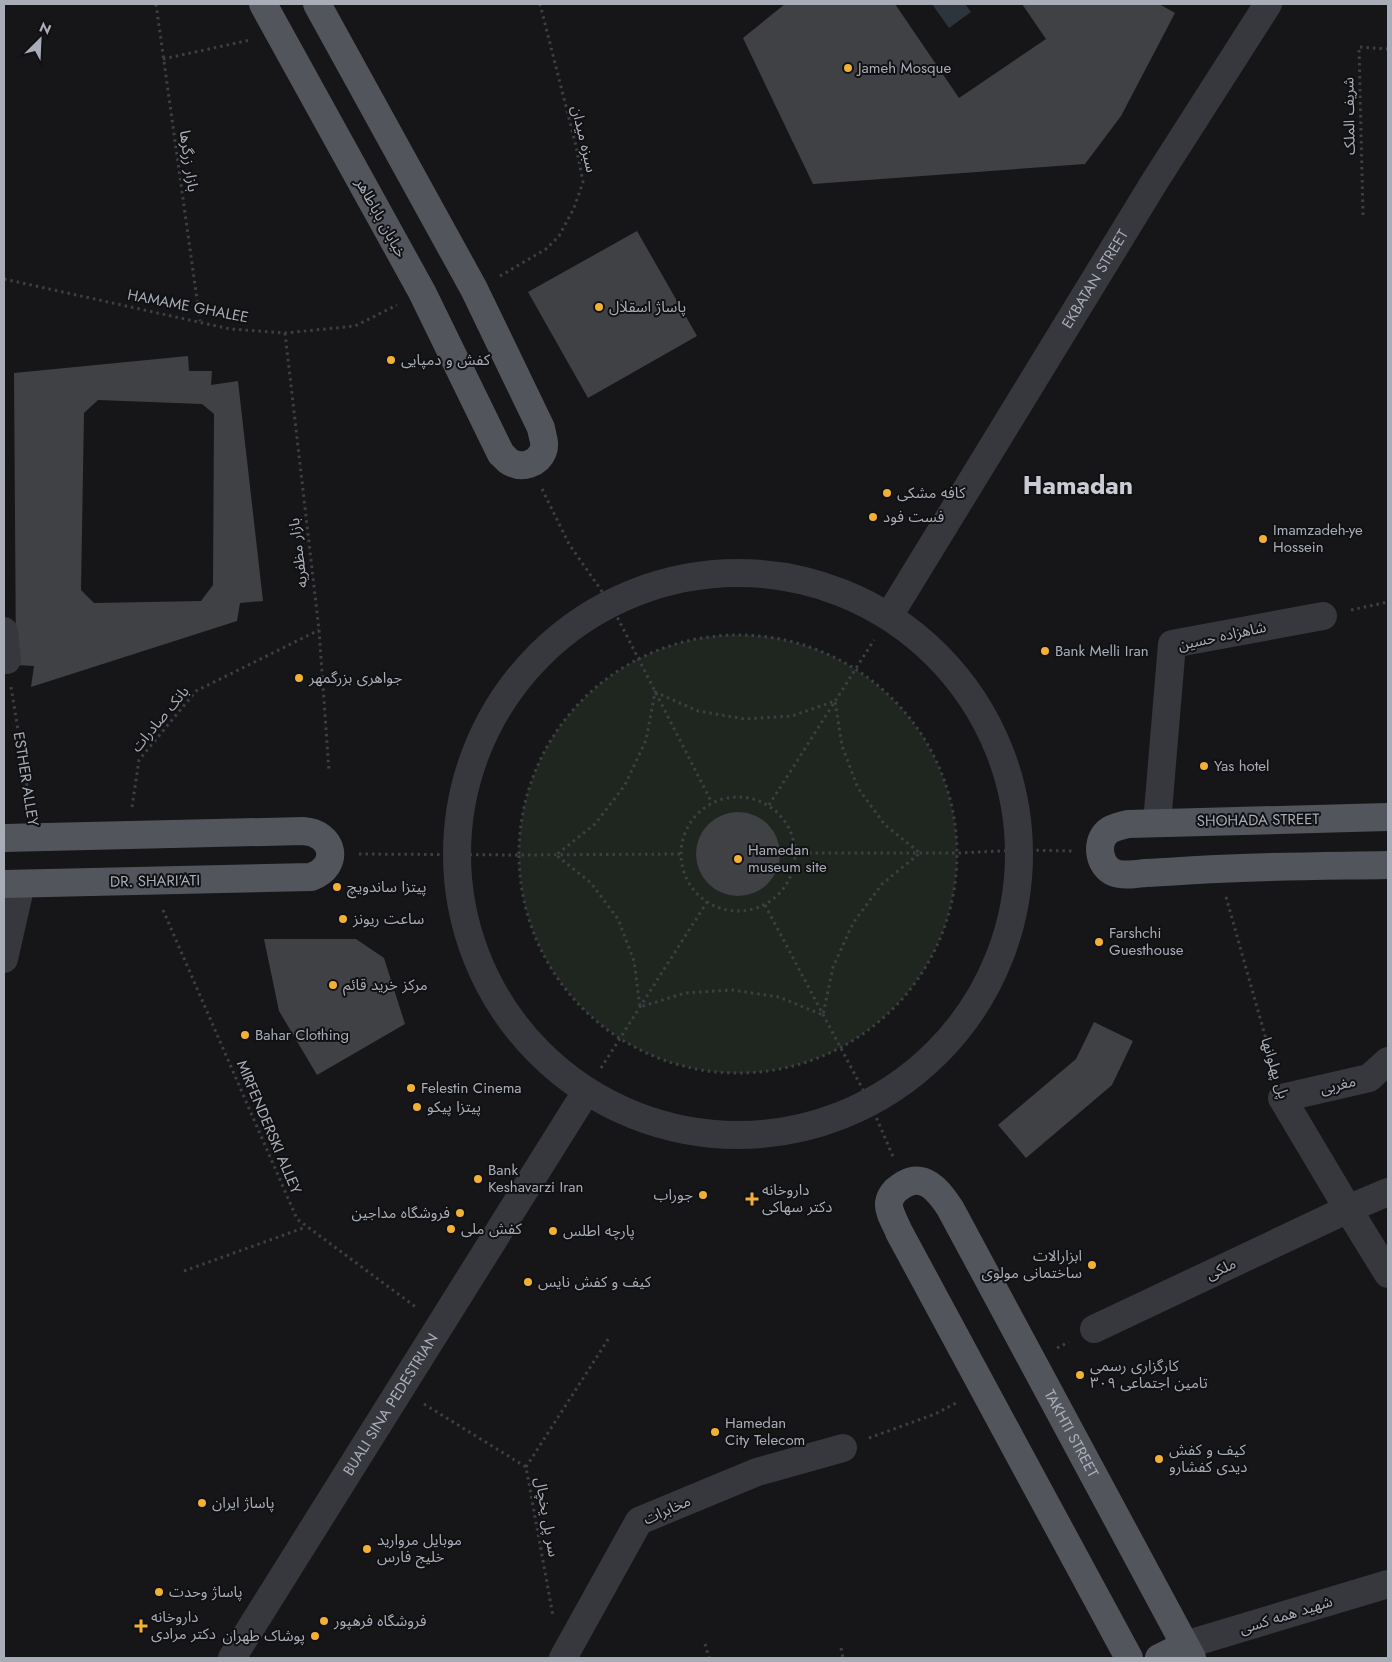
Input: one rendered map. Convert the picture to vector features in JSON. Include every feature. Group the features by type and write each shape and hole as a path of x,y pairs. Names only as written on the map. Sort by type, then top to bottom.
{"main road":[{"name":"خیابان باباطاهر","path":"263,4 422,292 492,437 509,462 522,466 529,464"},
{"path":"317,4 474,289 534,414 544,443 543,452 534,462 529,464"},
{"name":"SHOHADA STREET","path":"1099,852 1101,841 1106,833 1114,827 1128,824 1388,817"},
{"path":"4,838 303,831 315,832 324,838 330,854"},
{"path":"1099,852 1107,867 1115,873 1132,874 1219,869 1388,865"},
{"name":"DR. SHARI'ATI","path":"12,884 306,878 316,875 325,869 330,854"},
{"name":"TAKHTI STREET","path":"906,1184 913,1181 925,1182 938,1190 950,1208 1188,1652"},
{"path":"906,1184 893,1194 889,1203 891,1215 1129,1658"},
{"path":"1159,1658 1188,1652"}],"street":[{"name":"EKBATAN STREET","path":"889,616 1154,182 1268,4"},
{"path":"721,573 780,576 836,590 889,616 933,651 969,693 997,742 1014,794 1021,850 1016,912 997,970 966,1023 924,1068 871,1105 818,1125 758,1136 698,1134 640,1118 586,1092 542,1057 506,1015 479,966 462,913 455,854 462,795 481,736 514,682 557,638 610,603 664,582 721,573"},
{"name":"شاهزاده حسین","path":"1157,823 1172,644 1323,616"},
{"path":"4,631 7,660"},
{"path":"4,959 12,884"},
{"name":"مغربی","path":"1282,1098 1369,1078 1388,1061"},
{"name":"BUALI SINA PEDESTRIAN","path":"232,1658 586,1092"},
{"name":"پل پهلوانها","path":"1282,1098 1388,1274"},
{"name":"ملکی","path":"1094,1329 1388,1192"},
{"name":"مخابرات","path":"563,1658 639,1521 757,1472 843,1448"},
{"name":"شهید همه کسی","path":"1188,1652 1388,1584"}],"path":[{"name":"بازار زرگرها","path":"156,4 200,321"},
{"name":"سبزه میدان","path":"474,289 521,265 546,249 559,236 574,208 582,182 576,146 540,4"},
{"path":"163,59 280,34"},
{"name":"شریف الملک","path":"1363,214 1359,47 1388,49"},
{"name":"HAMAME GHALEE","path":"4,279 230,329 285,332 355,326 422,292"},
{"name":"بازار مظفریه","path":"285,332 318,630 329,771"},
{"path":"529,464 569,544 610,603 712,803"},
{"path":"1323,616 1388,602"},
{"path":"769,805 889,616"},
{"name":"بانک صادرات","path":"130,836 131,811 139,760 196,691 318,630"},
{"path":"725,635 770,637 814,648 856,668 890,696 919,729 941,768 954,809 959,853 954,901 939,947 914,988 881,1023 841,1050 798,1066 752,1074 706,1072 661,1060 619,1039 585,1012 557,979 536,940 522,898 518,855 523,807 538,761 563,720 597,685 638,658 680,642 725,635"},
{"name":"ESTHER ALLEY","path":"7,660 36,838"},
{"path":"655,692 698,711 745,719 792,716 835,701"},
{"path":"556,855 595,824 625,785 646,740 655,692"},
{"path":"835,701 842,746 858,788 885,825 920,853"},
{"path":"741,797 755,799 769,805 780,814 794,839 796,853 794,869 788,884 778,896 765,905 751,911 735,912 721,909 707,902 687,882 682,868 683,838 689,824 699,812 712,803 726,798 741,797"},
{"path":"796,853 959,853 1021,850 1099,852"},
{"path":"823,1015 833,967 853,923 882,884 920,853"},
{"path":"330,854 681,854"},
{"path":"556,855 591,883 618,919 634,961 640,1007"},
{"name":"پل پهلوانها","path":"1219,869 1282,1098"},
{"name":"MIRFENDERSKI ALLEY","path":"151,881 297,1219 440,1324"},
{"path":"586,1092 707,902"},
{"path":"765,905 871,1105 906,1184"},
{"path":"640,1007 685,993 732,990 779,997 823,1015"},
{"path":"184,1271 306,1226"},
{"path":"1032,1361 1094,1329"},
{"path":"526,1467 609,1338"},
{"name":"سر پل یخچال","path":"400,1389 526,1467 554,1620"},
{"path":"843,1448 935,1414"},
{"path":"705,1644 709,1658"},
{"path":"841,1648 843,1658"}],"shaded area":[{"path":"932,4 965,4 971,12 949,28"},
{"path":"738,635 781,639 822,651 860,672 893,699 920,732 941,770 953,811 957,854 953,897 941,938 920,976 893,1009 860,1036 822,1057 781,1069 738,1073 695,1069 654,1057 616,1036 583,1009 556,976 535,938 523,897 519,854 523,811 535,770 556,732 583,699 616,672 654,651 695,639"}],"building":[{"name":"Jameh Mosque","path":"785,4 895,4 959,98 1046,39 1022,4 1159,4 1175,13 1121,116 1085,164 813,184 743,38"},
{"path":"637,231 697,336 588,398 528,292"},
{"path":"188,356 189,371 212,371 211,385 238,381 263,601 240,603 237,621 31,687 34,666 16,665 14,373","holes":["98,400 202,404 214,414 213,585 201,601 94,603 81,590 84,413"]},
{"name":"Hamedan museum site","path":"738,812 754,815 768,824 777,838 780,854 777,870 768,884 754,893 738,896 722,893 708,884 699,870 696,854 699,838 708,824 722,815"},
{"name":"مرکز خرید قائم","path":"264,939 356,939 384,958 405,1024 317,1075 279,1011"},
{"path":"1094,1022 1133,1041 1112,1085 1026,1158 998,1125 1076,1059"}],"place":[{"name":"Jameh Mosque","path":"848,68"},
{"name":"پاساژ اسقلال","path":"599,307"},
{"name":"کفش و دمپایی","path":"391,360"},
{"name":"کافه مشکی","path":"887,493"},
{"name":"فست فود","path":"873,517"},
{"name":"Imamzadeh-ye Hossein","path":"1263,539"},
{"name":"Bank Melli Iran","path":"1045,651"},
{"name":"جواهری بزرگمهر","path":"299,678"},
{"name":"Yas hotel","path":"1204,766"},
{"name":"Hamedan museum site","path":"738,859"},
{"name":"پیتزا ساندویچ","path":"337,887"},
{"name":"ساعت ریونز","path":"343,919"},
{"name":"Farshchi Guesthouse","path":"1099,942"},
{"name":"مرکز خرید قائم","path":"333,985"},
{"name":"Bahar Clothing","path":"245,1035"},
{"name":"Felestin Cinema","path":"411,1088"},
{"name":"پیتزا پیکو","path":"417,1107"},
{"name":"Bank Keshavarzi Iran","path":"478,1179"},
{"name":"جوراب","path":"703,1195"},
{"name":"داروخانه دکتر سهاکی","path":"752,1199"},
{"name":"فروشگاه مداجین","path":"460,1213"},
{"name":"کفش ملی","path":"451,1229"},
{"name":"پارچه اطلس","path":"553,1231"},
{"name":"ابزارالات ساختمانی مولوی","path":"1092,1265"},
{"name":"کیف و کفش نایس","path":"528,1282"},
{"name":"کارگزاری رسمی ۳۰۹ تامین اجتماعی","path":"1080,1375"},
{"name":"Hamedan City Telecom","path":"715,1432"},
{"name":"کیف و کفش دیدی کفشارو","path":"1159,1459"},
{"name":"پاساژ ایران","path":"202,1503"},
{"name":"موبایل مروارید خلیج فارس","path":"367,1549"},
{"name":"پاساژ وحدت","path":"159,1592"},
{"name":"فروشگاه فرهپور","path":"324,1621"},
{"name":"داروخانه دکتر مرادی","path":"141,1626"},
{"name":"پوشاک طهران","path":"315,1636"}],"district":[{"name":"Hamadan","path":"1078,485"}]}
